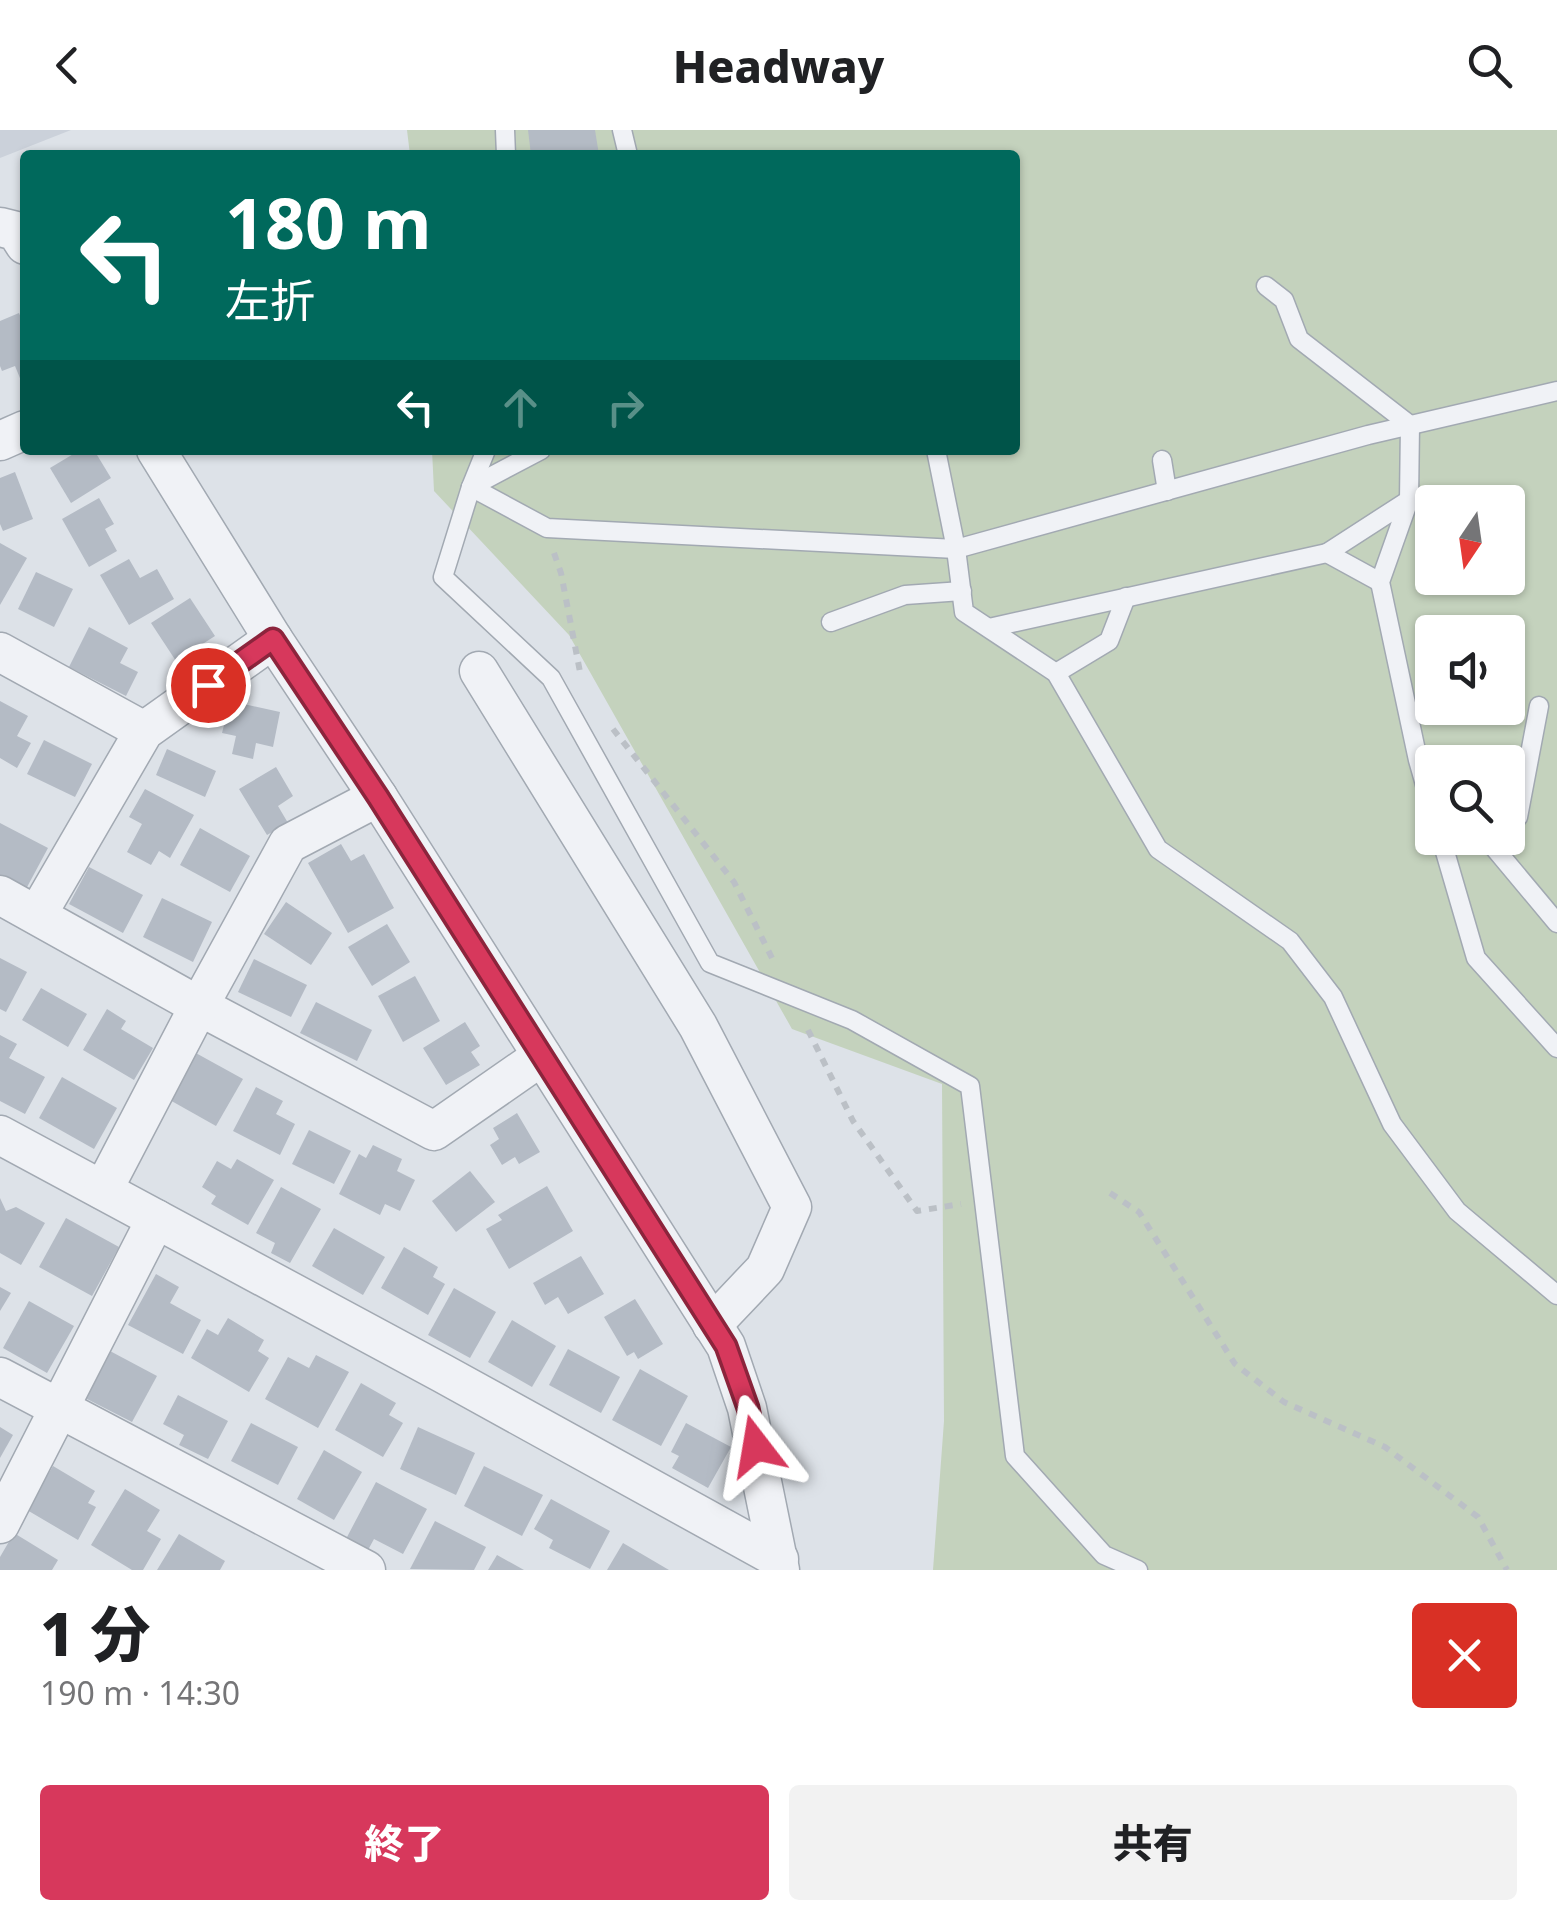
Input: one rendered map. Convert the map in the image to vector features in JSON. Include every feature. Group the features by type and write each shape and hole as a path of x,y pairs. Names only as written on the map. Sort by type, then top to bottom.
{"street":[{"path":"159,455 726,1346 748,1408 780,1564"},
{"path":"37,916 144,730 273,639"},
{"path":"0,652 144,730"},
{"path":"480,671 698,1026 792,1207 765,1269 712,1325"},
{"path":"104,1190 288,844 378,797"},
{"path":"0,895 434,1131 542,1056"},
{"path":"0,1135 442,1372 780,1564"},
{"path":"0,1524 156,1219"},
{"path":"0,1377 366,1570"}],"lane":[{"path":"1266,286 1284,300 1300,339 1410,426"},
{"path":"471,487 546,528 956,549 1368,435 1557,391"},
{"path":"1410,426 1409,500 1380,582 1415,746"},
{"path":"484,455 444,576 550,678 710,964 852,1020 970,1086 1015,1456 1104,1555 1138,1570"},
{"path":"471,487 532,455"},
{"path":"937,455 964,612 1056,674 1158,849 1290,941 1333,997 1392,1124 1457,1211 1557,1295"},
{"path":"1162,460 1166,490"},
{"path":"989,628 1328,553 1409,500"},
{"path":"1328,553 1380,582"},
{"path":"831,622 904,595 962,591"},
{"path":"1056,674 1109,641 1126,597"},
{"path":"1525,780 1539,706"},
{"path":"1446,855 1476,958 1557,1048"},
{"path":"1503,855 1557,924"}],"path":[{"path":"546,528 561,572 580,676"},
{"path":"607,722 734,882 853,1121 917,1211 982,1200"},
{"path":"1110,1193 1139,1212 1235,1364 1284,1402 1385,1447 1478,1517 1507,1570"}],"shaded area":[{"path":"0,130 71,130 20,150 0,158"}],"green space":[{"path":"407,130 1557,130 1557,1570 933,1570 944,1421 942,1084 792,1029 569,635 434,491 432,455 1020,455 1020,150 409,150"}],"building":[{"path":"528,130 595,130 598,150 530,150"},
{"path":"20,316 20,378 15,366 2,371 0,366 0,321"},
{"path":"72,455 97,455 111,478 71,503 50,468"},
{"path":"15,472 33,519 3,531 0,478"},
{"path":"99,498 114,524 105,529 117,551 89,567 62,519"},
{"path":"0,543 27,558 0,605"},
{"path":"129,559 140,578 157,569 174,599 129,625 100,575"},
{"path":"36,572 73,589 54,627 18,609"},
{"path":"190,598 215,636 176,661 151,623"},
{"path":"89,627 128,648 120,663 138,672 126,696 69,667"},
{"path":"0,701 28,716 17,736 31,743 17,768 0,758"},
{"path":"230,701 280,712 273,747 256,743 253,759 232,754 236,736 222,733"},
{"path":"44,740 92,764 75,797 27,774"},
{"path":"167,749 216,771 205,797 156,775"},
{"path":"276,767 293,796 278,806 288,823 267,835 239,789"},
{"path":"145,789 194,815 170,858 159,851 151,865 127,852 142,824 129,817"},
{"path":"0,823 48,848 26,889 0,876"},
{"path":"200,828 250,856 230,892 180,865"},
{"path":"341,844 351,861 364,854 394,908 348,933 308,863"},
{"path":"89,867 143,895 123,933 69,904"},
{"path":"162,898 212,922 193,962 143,937"},
{"path":"286,902 332,933 311,965 264,934"},
{"path":"387,924 410,962 372,986 348,947"},
{"path":"0,958 27,972 6,1012 0,1009"},
{"path":"254,959 307,985 291,1017 238,992"},
{"path":"415,976 440,1021 403,1042 378,996"},
{"path":"41,988 87,1014 68,1047 22,1020"},
{"path":"316,1002 372,1030 357,1061 300,1033"},
{"path":"107,1009 126,1021 121,1029 153,1048 134,1080 83,1050"},
{"path":"465,1022 480,1046 471,1052 480,1065 446,1085 423,1048"},
{"path":"0,1035 17,1044 9,1058 45,1077 25,1114 0,1101"},
{"path":"194,1052 243,1079 216,1126 168,1099"},
{"path":"62,1077 117,1108 94,1149 39,1118"},
{"path":"256,1087 283,1101 276,1114 295,1124 280,1155 233,1131"},
{"path":"517,1113 540,1152 519,1164 515,1157 502,1165 490,1145 499,1139 493,1128"},
{"path":"309,1130 351,1151 334,1184 292,1164"},
{"path":"373,1145 402,1159 397,1171 415,1180 400,1211 385,1204 380,1215 339,1194 359,1154 366,1158"},
{"path":"237,1159 274,1180 248,1225 211,1204 216,1196 202,1187 217,1161 231,1169"},
{"path":"470,1171 495,1202 456,1232 432,1201"},
{"path":"547,1186 573,1231 509,1269 486,1229 502,1220 498,1215"},
{"path":"281,1187 321,1209 290,1263 271,1253 275,1243 256,1233"},
{"path":"0,1198 6,1211 16,1207 45,1223 21,1265 0,1253"},
{"path":"66,1218 119,1247 92,1296 39,1267"},
{"path":"334,1228 385,1257 363,1295 312,1266"},
{"path":"404,1247 438,1267 433,1277 445,1284 428,1315 381,1288"},
{"path":"581,1256 604,1294 568,1314 558,1297 545,1305 533,1283"},
{"path":"156,1274 179,1287 170,1303 201,1320 183,1354 128,1325"},
{"path":"0,1287 11,1293 0,1311"},
{"path":"454,1288 496,1312 470,1358 428,1335"},
{"path":"635,1299 663,1344 638,1359 634,1352 627,1356 604,1317"},
{"path":"29,1301 74,1326 47,1373 3,1348"},
{"path":"228,1318 264,1340 258,1351 269,1358 249,1392 191,1358 207,1329 218,1335"},
{"path":"512,1320 556,1346 532,1387 488,1362"},
{"path":"568,1349 620,1377 601,1413 549,1385"},
{"path":"110,1351 157,1376 132,1422 85,1398"},
{"path":"316,1355 349,1372 318,1428 265,1399 288,1357 309,1368"},
{"path":"640,1369 688,1396 661,1446 612,1420"},
{"path":"361,1383 396,1403 389,1415 403,1423 383,1457 335,1430"},
{"path":"178,1395 228,1421 208,1459 179,1445 184,1435 163,1424"},
{"path":"251,1423 298,1447 278,1485 231,1461"},
{"path":"686,1423 731,1447 708,1488 672,1468 679,1456 671,1452"},
{"path":"0,1427 13,1435 0,1458"},
{"path":"418,1427 475,1453 456,1495 400,1469"},
{"path":"324,1450 362,1472 334,1520 297,1499"},
{"path":"53,1466 95,1491 88,1503 96,1507 78,1540 27,1510"},
{"path":"484,1466 543,1495 522,1536 464,1506"},
{"path":"376,1482 427,1509 403,1554 374,1539 368,1550 346,1539"},
{"path":"125,1489 160,1510 147,1531 161,1539 143,1570 132,1570 91,1545"},
{"path":"551,1499 610,1531 590,1569 549,1548 553,1540 534,1529"},
{"path":"435,1521 486,1547 474,1570 410,1569"},
{"path":"14,1533 58,1560 52,1570 0,1570 0,1557"},
{"path":"179,1534 225,1561 220,1570 157,1570"},
{"path":"623,1543 669,1570 607,1570"},
{"path":"497,1555 524,1570 488,1570"}],"route":[{"path":"208,685 273,639 378,797 726,1346 748,1408 756,1446"}]}
